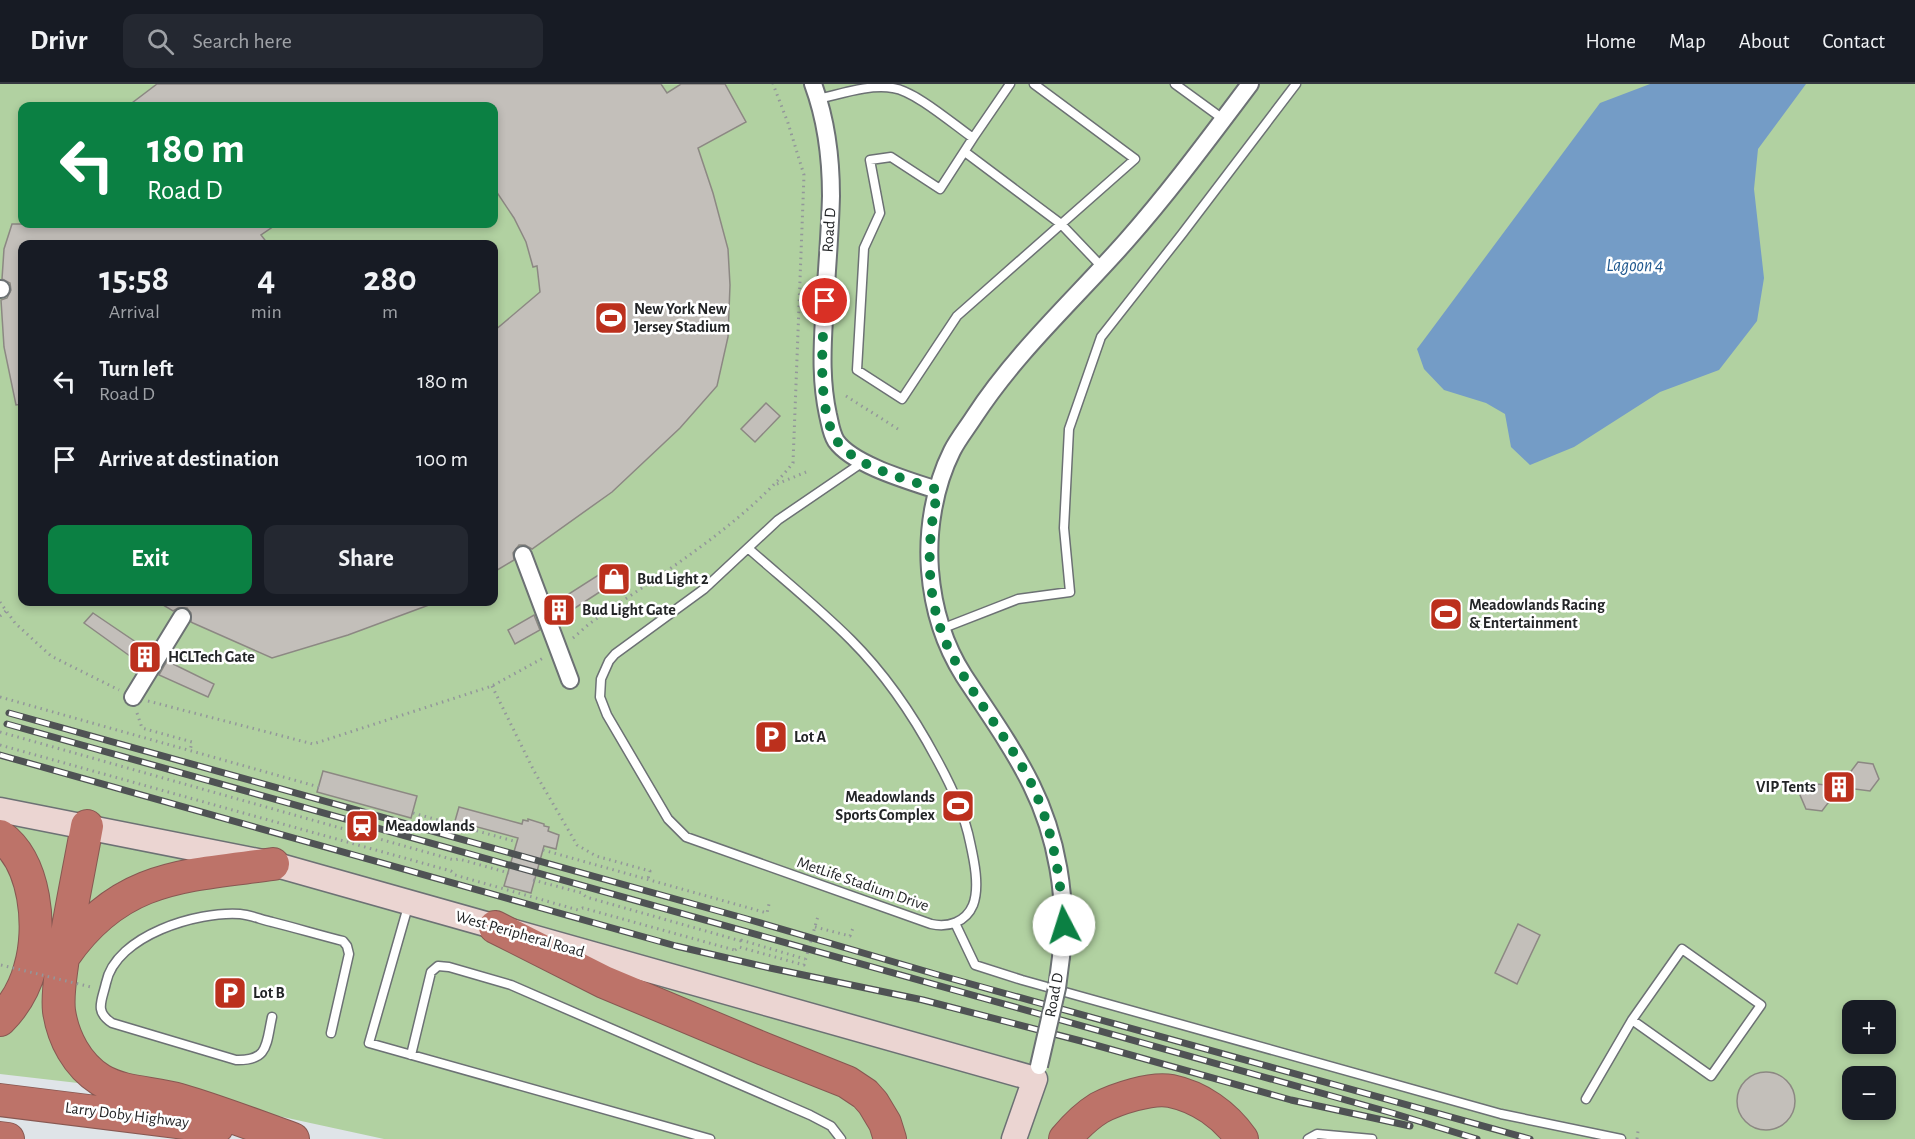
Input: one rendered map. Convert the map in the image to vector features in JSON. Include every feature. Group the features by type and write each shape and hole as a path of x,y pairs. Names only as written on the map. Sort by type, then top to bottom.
{"highway":[{"path":"34,945 48,912 77,824"},
{"path":"77,824 58,999 66,1037 77,1058 93,1074 112,1085 131,1091 179,1099 291,1139"},
{"path":"0,836 20,856 26,869 33,898 34,945 30,971 23,987 0,1020"},
{"path":"64,956 81,933 102,913 146,886 181,876 273,864"},
{"path":"495,927 604,982 848,1082 873,1103 885,1123 890,1139"},
{"path":"1065,1139 1076,1125 1100,1108 1145,1092 1169,1090 1216,1111 1226,1119 1242,1139"},
{"name":"Larry Doby Highway","path":"0,1100 174,1121 291,1139"},
{"path":"0,1138 8,1139"}],"street":[{"path":"938,490 952,451 993,389 1024,350 1102,267 1173,186 1250,84"},
{"name":"Road D","path":"816,92 828,150 831,196 822,350 824,399 835,440 846,451 883,471 938,490 930,537 929,560 940,629 954,661 1022,766 1044,815 1053,843 1064,925 1061,957 1057,988 1024,1139"},
{"path":"523,555 570,680"},
{"path":"133,697 182,617"},
{"name":"West Peripheral Road","path":"0,810 273,864 495,927 1037,1072"},
{"path":"1014,1139 1037,1072"}],"lane":[{"path":"1010,84 940,189 891,157 870,160 880,213 864,248 857,370 902,399 957,316 1135,159 1034,84"},
{"path":"1175,84 1223,119"},
{"path":"940,629 1018,599 1070,592 1064,528 1069,429 1101,337 1296,84"},
{"path":"816,92 894,88 908,93 973,138"},
{"path":"965,152 1061,224 1102,267"},
{"name":"MetLife Stadium Drive","path":"863,461 778,520 704,589 615,654 604,670 600,697 607,715 668,819 686,837 931,924 939,926 955,923"},
{"path":"749,549 828,618 859,649 895,692 932,750 956,798 972,852 975,898 968,913 955,923 975,965 1501,1114 1584,1135 1621,1139"},
{"path":"410,903 369,1043 710,1139"},
{"path":"272,1017 265,1050 258,1057 236,1060 112,1023 103,1017 100,1010 107,974 130,947 160,930 199,917 241,914 343,941 347,946 349,954 331,1033"},
{"path":"1586,1099 1632,1020 1682,949 1761,1005 1711,1076 1632,1020"},
{"path":"411,1055 431,972 438,966 449,967 511,985 810,1114 831,1126 841,1139"},
{"path":"1308,1139 1317,1134 1372,1139"}],"path":[{"path":"0,602 15,623 51,656 133,697 313,744 492,686 559,650 589,624 718,533 776,485 793,463 804,175 773,84"},
{"path":"846,396 898,429"},
{"path":"776,485 807,472"},
{"path":"0,616 6,611"},
{"path":"492,686 534,771 577,844 596,856 650,871 648,879"},
{"path":"133,697 142,728 192,742 190,751"},
{"path":"0,698 319,787"},
{"path":"0,732 454,860 459,859 509,873"},
{"path":"0,745 451,871 456,870"},
{"path":"413,813 516,842"},
{"path":"543,850 767,913 769,904"},
{"path":"454,860 458,865"},
{"path":"451,871 455,875 578,910 583,908 736,950 739,947 804,965 818,916"},
{"path":"533,880 806,959"},
{"path":"581,899 586,897"},
{"path":"580,904 583,908"},
{"path":"815,927 850,936 853,928"},
{"path":"1,965 91,987"},
{"path":"1637,1139 1638,1131"}],"green space":[{"name":"Meadowlands Sports Complex","path":"0,84 1915,84 1915,1139 384,1139 182,1095 0,1074"}],"water":[{"name":"Lagoon 4","path":"1650,84 1806,84 1758,149 1754,189 1764,278 1757,321 1719,370 1660,392 1574,447 1530,465 1511,447 1505,414 1486,403 1444,390 1424,369 1417,349 1600,103"}],"building":[{"name":"New York New Jersey Stadium","path":"157,84 661,84 667,93 681,84 725,84 746,122 698,148 728,249 730,285 728,337 717,386 680,428 612,492 532,549 519,545 513,553 514,560 498,570 498,328 540,292 537,266 533,267 526,242 498,194 498,102 133,102"},
{"path":"12,224 18,224 18,228 271,228 261,235 265,240 18,240 18,405 16,405 4,347 1,300 7,298 11,290 10,283 2,279 4,249"},
{"path":"766,403 780,416 755,442 741,429"},
{"path":"600,574 609,586 558,619 553,604"},
{"path":"165,606 426,606 348,635 272,658 191,622 191,613 187,608 178,608 173,611"},
{"path":"93,613 149,651 141,664 84,623"},
{"path":"534,615 540,630 515,644 508,630"},
{"path":"167,661 214,684 208,697 159,675"},
{"name":"VIP Tents","path":"1858,762 1873,764 1879,779 1870,791 1855,789 1846,800 1831,799 1822,811 1806,809 1800,795 1809,783 1825,785 1834,772 1849,774"},
{"path":"323,771 417,796 411,818 317,792"},
{"path":"459,807 522,824 523,820 528,821 528,819 544,824 549,827 548,831 559,835 556,849 544,846 531,893 504,886 518,838 455,821"},
{"path":"1518,924 1540,935 1517,984 1495,973"},
{"path":"1766,1072 1777,1074 1790,1085 1795,1101 1793,1112 1782,1125 1766,1130 1755,1128 1742,1117 1737,1101 1739,1090 1750,1077"}],"railway":[{"path":"9,713 1530,1139"},
{"path":"7,724 1392,1113 1477,1139"},
{"path":"0,755 676,946 923,1000 1081,1041 1291,1100 1410,1126"}],"place":[{"name":"New York New Jersey Stadium","path":"611,318"},
{"name":"Bud Light 2","path":"614,579"},
{"name":"Bud Light Gate","path":"559,610"},
{"name":"Meadowlands Racing & Entertainment","path":"1446,614"},
{"name":"HCLTech Gate","path":"145,657"},
{"name":"Lot A","path":"771,737"},
{"name":"VIP Tents","path":"1839,787"},
{"name":"Meadowlands Sports Complex","path":"958,806"},
{"name":"Meadowlands","path":"362,826"},
{"name":"Lot B","path":"230,993"}],"route":[{"path":"825,301 822,380 824,399 835,440 846,451 883,471 938,490 933,513 929,560 940,629 954,661 1012,749 1032,785 1053,843 1064,925"}]}
